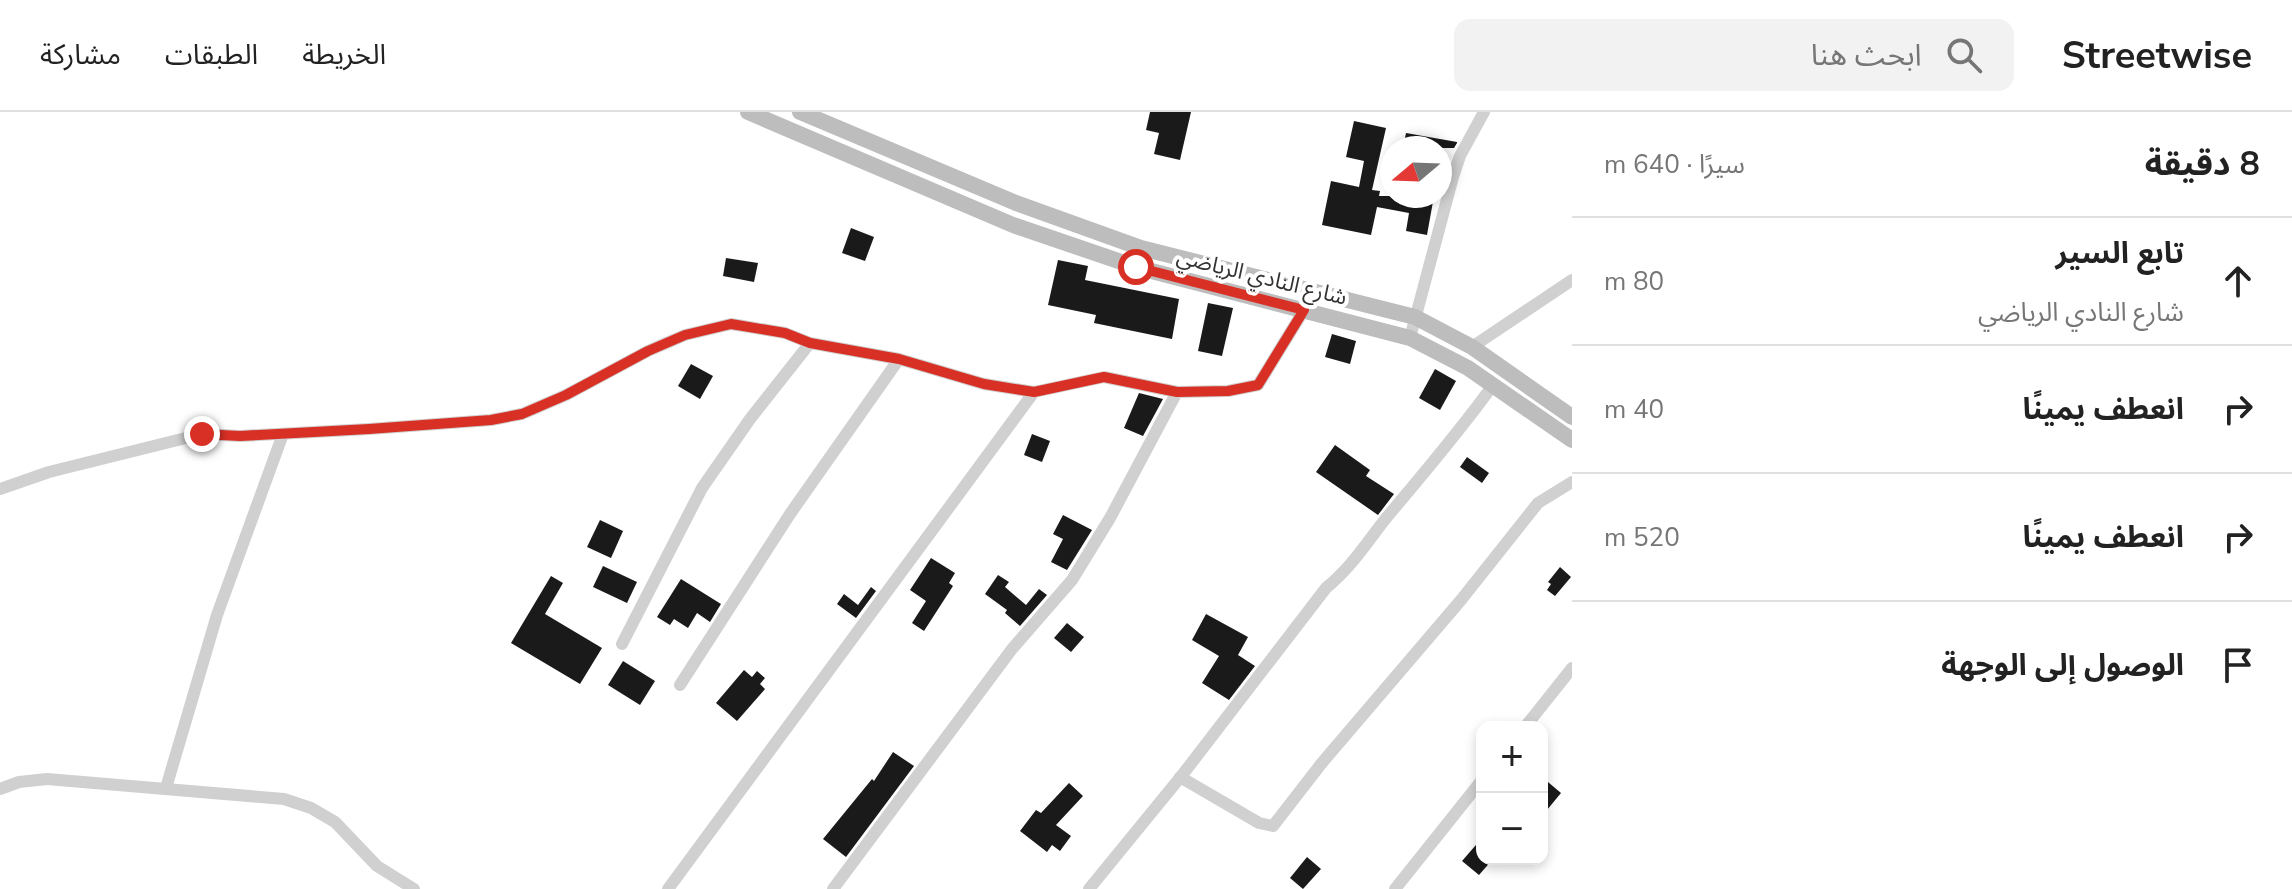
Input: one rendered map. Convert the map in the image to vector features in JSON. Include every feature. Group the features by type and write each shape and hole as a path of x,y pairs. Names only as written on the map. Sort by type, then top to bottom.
{"main road":[{"name":"شارع النادي الرياضي","path":"748,112 1013,225 1136,267 1410,338 1454,360 1572,440"},
{"name":"شارع النادي الرياضي","path":"800,112 982,189 1141,248 1415,317 1472,347 1572,417"},
{"path":"973,208 982,189"},
{"path":"1136,267 1141,248"}],"street":[{"path":"1410,338 1456,166 1484,112"},
{"path":"1472,347 1572,280"},
{"path":"0,489 49,472 202,434 283,434 491,420 522,414 673,340 731,324 785,333 810,343 899,359 984,384 1034,392 1104,377 1177,392 1228,391 1258,385 1304,310"},
{"path":"622,644 702,488 750,419 810,343"},
{"path":"680,685 790,514 899,359"},
{"path":"1089,889 1326,588 1345,572 1456,436 1493,385"},
{"path":"668,889 1034,392"},
{"path":"833,889 1012,649 1072,580 1110,518 1177,392"},
{"path":"166,788 217,615 283,434"},
{"path":"1180,777 1259,823 1273,826 1538,503 1572,482"},
{"path":"1530,721 1572,668"},
{"path":"0,789 19,782 47,779 284,799 311,808 335,822 399,886 414,889"},
{"path":"1395,889 1476,788"}],"building":[{"path":"1150,112 1191,112 1180,160 1154,154 1159,133 1146,130"},
{"path":"1354,121 1386,128 1384,136 1380,136 1380,155 1372,190 1380,191 1380,208 1377,207 1371,235 1322,225 1331,181 1359,187 1364,161 1346,157"},
{"path":"1382,208 1432,208 1427,235 1406,231 1409,213"},
{"path":"851,228 874,237 865,261 842,253"},
{"path":"726,258 758,263 754,282 723,276"},
{"path":"1058,260 1088,266 1085,280 1179,299 1172,339 1094,323 1096,315 1048,305"},
{"path":"1208,303 1233,308 1222,356 1198,351"},
{"path":"1332,334 1356,341 1350,364 1325,357"},
{"path":"691,364 713,376 700,399 678,386"},
{"path":"1435,369 1456,381 1440,410 1419,398"},
{"path":"1139,393 1163,399 1143,436 1124,428"},
{"path":"1032,434 1050,441 1042,462 1024,455"},
{"path":"1335,445 1370,470 1366,476 1394,494 1378,515 1316,472"},
{"path":"1467,457 1489,473 1482,483 1460,467"},
{"path":"1063,515 1092,530 1067,570 1051,562 1063,539 1053,534"},
{"path":"600,520 623,531 611,558 587,547"},
{"path":"931,558 955,573 949,583 953,586 924,631 912,623 926,601 910,590"},
{"path":"603,566 637,582 627,603 593,587"},
{"path":"1560,567 1571,577 1555,596 1547,590 1551,584 1548,582"},
{"path":"998,575 1009,582 1005,587 1026,605 1039,589 1047,595 1020,626 1005,613 1007,610 985,594"},
{"path":"551,576 563,583 545,614 602,648 580,684 511,643"},
{"path":"681,579 721,604 710,622 697,613 688,628 674,619 670,625 657,617"},
{"path":"871,587 876,591 856,618 837,604 844,594 858,605"},
{"path":"1206,614 1248,637 1238,655 1255,666 1229,700 1202,683 1219,656 1192,640"},
{"path":"1067,623 1084,637 1071,652 1054,638"},
{"path":"623,661 655,681 640,705 608,685"},
{"path":"744,670 752,677 757,671 765,678 760,684 765,689 737,721 716,703"},
{"path":"893,752 914,766 846,857 823,839 872,779 874,781"},
{"path":"1548,782 1561,793 1548,809"},
{"path":"1069,783 1083,796 1056,825 1071,836 1060,851 1052,845 1047,852 1020,831 1036,810 1041,813"},
{"path":"1476,845 1476,865 1488,865 1479,875 1462,861"},
{"path":"1307,857 1321,869 1303,889 1290,878"}],"route":[{"path":"202,434 240,436 369,429 491,420 522,414 685,335 731,324 785,333 810,343 899,359 984,384 1034,392 1104,377 1177,392 1228,391 1258,385 1304,310 1136,267"}]}
